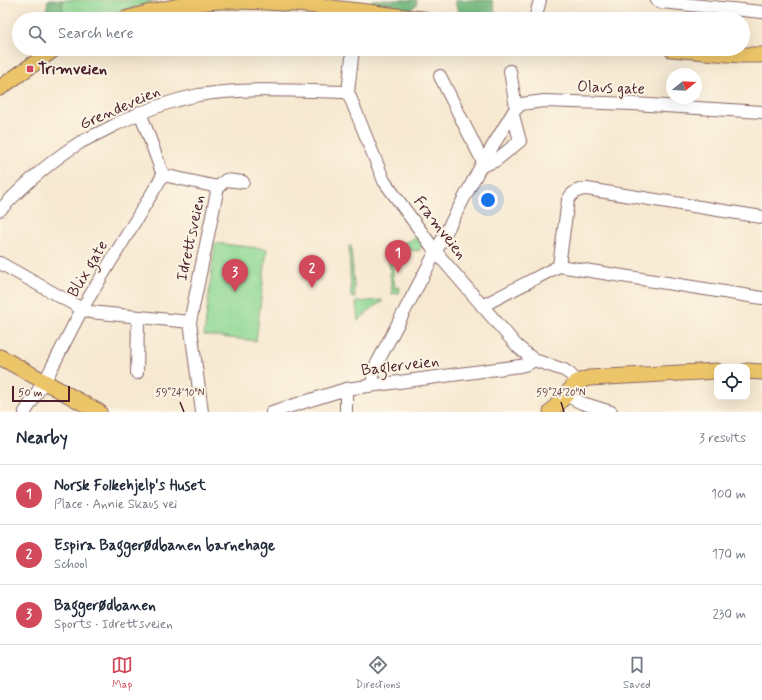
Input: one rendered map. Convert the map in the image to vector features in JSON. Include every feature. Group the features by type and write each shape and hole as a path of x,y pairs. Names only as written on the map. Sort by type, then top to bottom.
{"main road":[{"path":"154,12 219,1 284,2 340,12"},
{"path":"750,55 762,55"},
{"path":"0,75 34,56"},
{"path":"0,88 45,56"},
{"path":"0,357 99,412"},
{"path":"750,371 762,372"},
{"path":"551,412 577,382 589,378 714,372"}],"street":[{"path":"537,12 540,0"},
{"path":"657,0 661,2 762,12"},
{"name":"Framveien","path":"352,56 348,92 384,181 436,252 516,346 534,360 564,370 577,382"},
{"path":"483,164 495,161 520,141 514,111 510,71"},
{"path":"440,76 483,164"},
{"name":"Grendeveien","path":"0,210 46,167 81,143 140,112 172,101 222,92 273,90 348,92"},
{"name":"Olavs gate","path":"514,111 521,104 544,101 653,105 762,112"},
{"path":"372,385 374,369 483,164 514,111"},
{"path":"140,112 163,175"},
{"name":"Idrettsveien","path":"163,175 218,187 190,322 202,412"},
{"name":"Blix gate","path":"25,412 44,381 82,309 163,175"},
{"path":"218,187 226,180 243,182"},
{"path":"559,266 568,200 570,195 578,190 587,189 762,217"},
{"path":"0,263 90,312 190,322"},
{"path":"482,306 559,266 762,298"},
{"path":"137,373 138,318"},
{"name":"Baglerveien","path":"272,412 346,389 520,366 528,364 534,360"},
{"path":"346,389 346,412"},
{"path":"565,395 582,403 611,412"}],"green space":[{"path":"48,0 62,0 63,12 46,12"},
{"path":"62,0 159,0 118,12 63,12"},
{"path":"372,0 417,0 416,5 412,9 373,7"},
{"path":"455,0 492,0 495,12 459,12"},
{"path":"417,237 420,238 423,244 419,251 401,249 390,251 395,288 400,287 399,293 392,294 388,252 385,248 387,246 401,244"},
{"path":"215,243 267,249 256,341 204,335"},
{"path":"349,246 351,246 355,298 351,297"},
{"path":"382,300 382,302 373,307 358,321 356,302"}],"place":[{"name":"Trimveien","path":"30,69"},
{"name":"Norsk Folkehjelp's Huset","path":"398,273"},
{"name":"Espira Baggerødbanen barnehage","path":"312,288"},
{"name":"Baggerødbanen","path":"235,292"}]}
